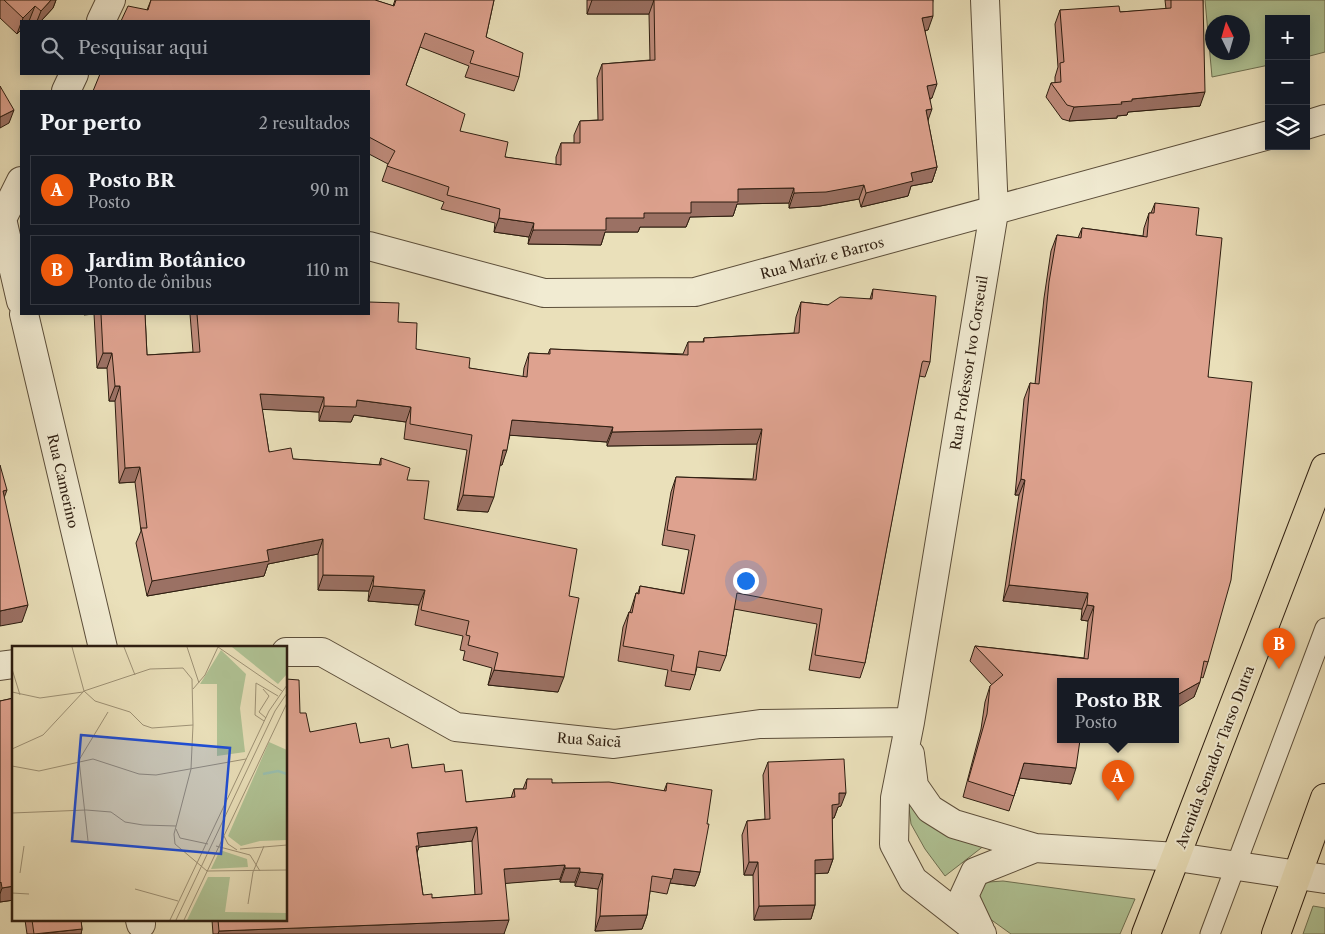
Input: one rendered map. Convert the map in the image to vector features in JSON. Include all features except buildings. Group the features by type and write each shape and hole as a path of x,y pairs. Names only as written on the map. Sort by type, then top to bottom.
{"main road":[{"name":"Avenida Senador Tarso Dutra","path":"1146,934 1325,468"},
{"path":"1276,934 1325,798"}],"street":[{"path":"101,20 111,0"},
{"name":"Rua Professor Ivo Corseuil","path":"981,934 913,880 894,844 895,798 910,722 994,212 985,0"},
{"path":"66,90 74,75"},
{"path":"1310,124 1325,119"},
{"name":"Rua Mariz e Barros","path":"370,246 544,293 695,292 994,212 1265,136"},
{"path":"20,184 8,218 20,294"},
{"name":"Rua Camerino","path":"24,315 102,646"},
{"name":"Rua Saicã","path":"288,652 322,652 456,727 614,744 760,724 910,722"},
{"name":"Rua Professor Ivo Corseuil","path":"910,722 910,759 914,786 930,809 954,824 1034,848 1177,857 1325,879"},
{"path":"981,934 964,896 975,872 1034,848"}],"lane":[{"path":"1210,934 1325,628"}],"green space":[{"path":"1205,0 1325,0 1325,52 1310,56 1310,15 1265,15 1265,66 1212,77 1210,60 1250,60 1250,15 1206,15"},
{"path":"907,792 985,845 945,876 925,849 911,824"},
{"path":"1003,881 1135,899 1120,934 1011,934 979,911 978,886 989,882"},
{"path":"1313,906 1325,908 1325,934 1303,934"}],"place":[{"name":"Jardim Botânico","path":"1279,669"},
{"name":"Posto BR","path":"1118,801"}]}
